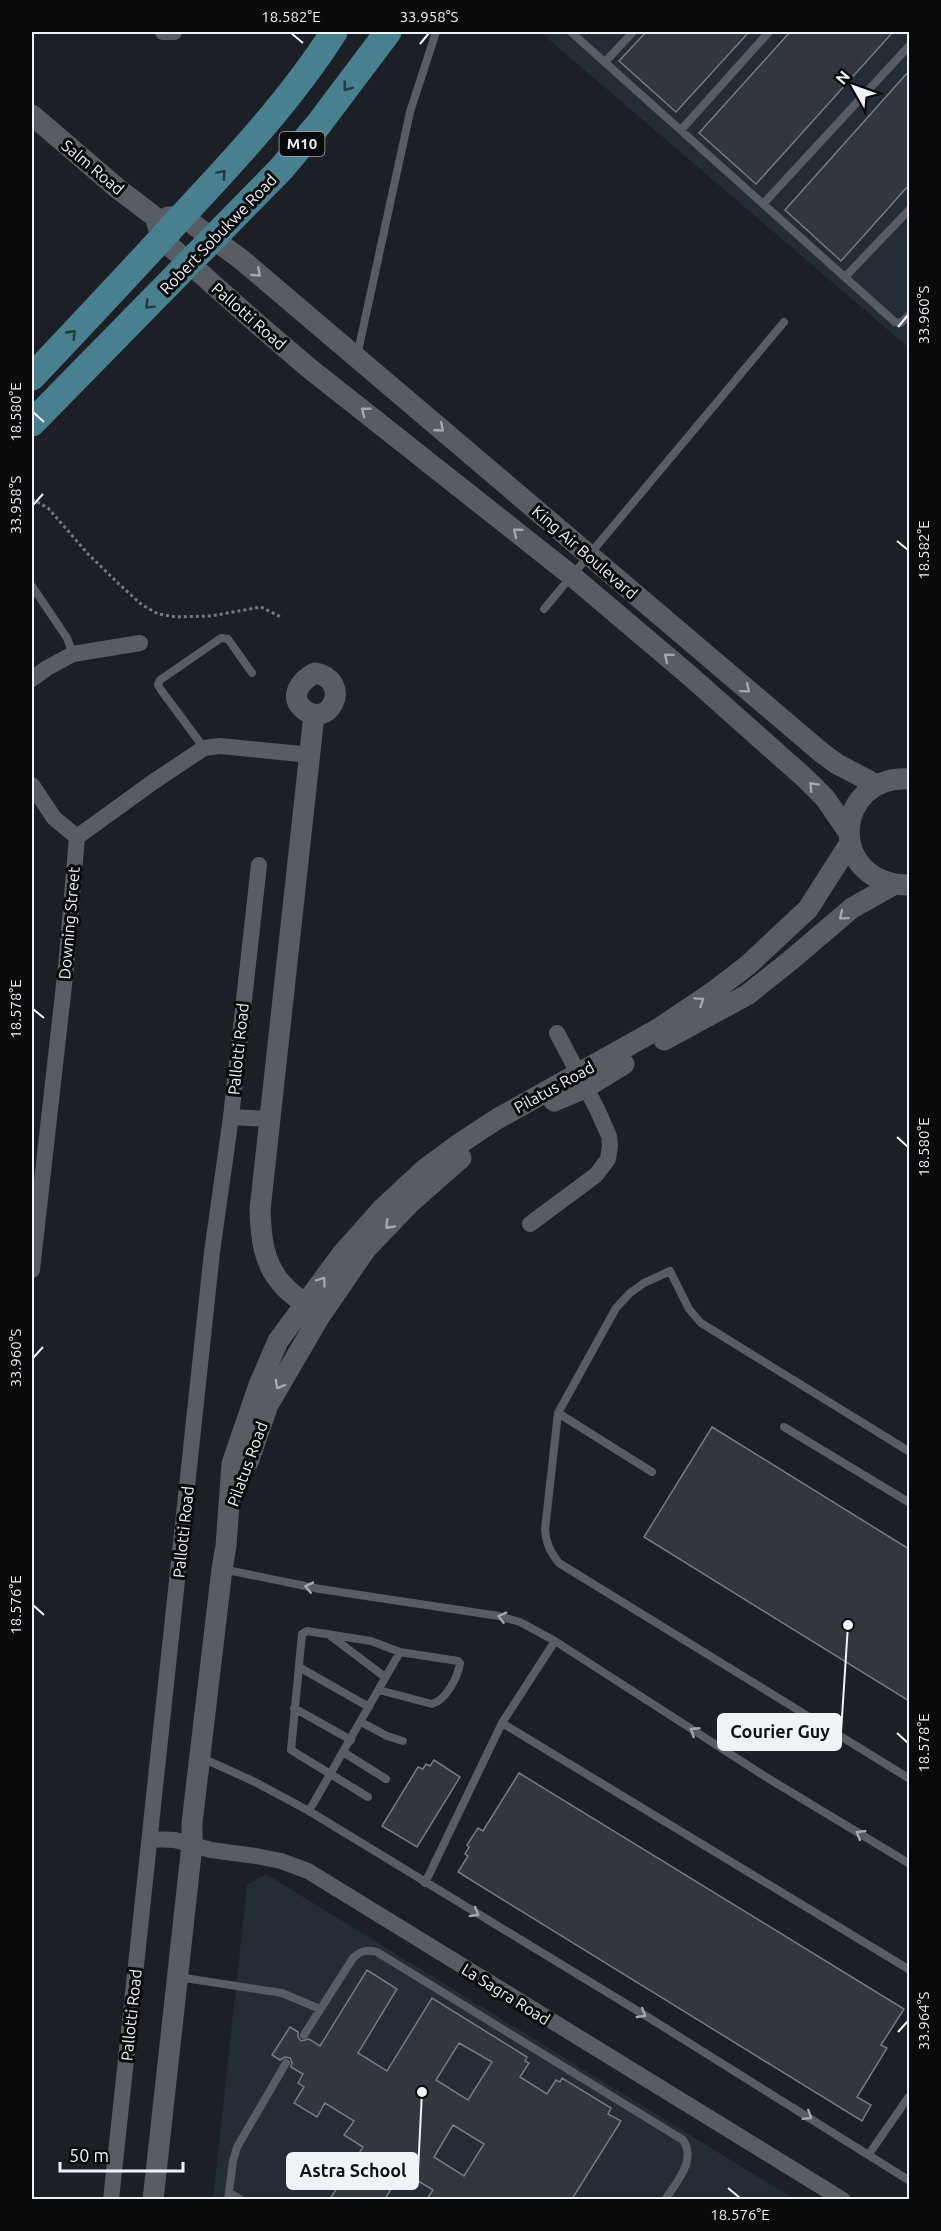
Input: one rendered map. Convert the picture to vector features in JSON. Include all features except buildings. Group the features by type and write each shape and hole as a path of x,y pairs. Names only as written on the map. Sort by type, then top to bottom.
{"main road":[{"name":"M10","path":"32,377 166,224 260,132 317,58 334,32"},
{"name":"Robert Sobukwe Road","path":"32,423 289,160 388,32"}],"street":[{"path":"163,32 174,32"},
{"name":"Salm Road","path":"32,115 117,188 166,224 189,263"},
{"path":"166,224 213,239"},
{"name":"King Air Boulevard","path":"213,239 242,260 822,753 837,764 877,785"},
{"name":"Pallotti Road","path":"189,263 309,368"},
{"name":"King Air Boulevard","path":"309,368 572,576 689,675 825,798 849,838 859,864 869,874 880,881 901,885"},
{"path":"32,679 73,654 140,643"},
{"path":"313,1310 283,1286 273,1273 261,1239 260,1210 314,715"},
{"path":"32,785 54,818 77,837 204,748 220,746 311,755"},
{"path":"877,785 892,779 909,779"},
{"name":"Pilatus Road","path":"222,1569 229,1514 268,1405 313,1310 411,1202 463,1157 507,1128 555,1101 712,993 748,965 808,909 849,838 854,810 860,800 877,785"},
{"name":"Downing Street","path":"32,1270 40,1110 66,967 77,837"},
{"name":"Pallotti Road","path":"111,2199 212,1252 231,1117 258,865"},
{"name":"Pilatus Road","path":"582,1081 747,995 852,908 901,885"},
{"path":"530,1224 596,1175 608,1159 610,1146 609,1136 557,1033"},
{"path":"231,1117 270,1119"},
{"path":"153,2199 192,1845 192,1823 222,1569"},
{"name":"La Sagra Road","path":"150,1839 175,1840 210,1850 264,1857 308,1871 843,2199"}],"lane":[{"path":"356,357 410,112 436,32"},
{"path":"571,32 895,322 901,323 909,314"},
{"path":"605,62 633,32"},
{"path":"681,130 770,32"},
{"path":"763,204 909,45"},
{"path":"845,278 909,209"},
{"path":"544,609 784,322"},
{"path":"32,586 67,638 73,654"},
{"path":"204,748 161,690 158,685 160,680 221,638 228,639 252,673"},
{"path":"909,1452 701,1323 689,1309 670,1271 644,1283 630,1293 616,1308 558,1413 545,1530 545,1540 559,1563 909,1779"},
{"path":"558,1413 652,1472"},
{"path":"784,1427 909,1503"},
{"path":"222,1569 320,1589 499,1616 520,1622 555,1641 766,1777 909,1864"},
{"path":"368,1797 291,1750 302,1634 307,1631 371,1641 400,1652 460,1663 460,1668 444,1698 437,1703 432,1704 379,1690"},
{"path":"328,1634 385,1677"},
{"path":"425,1883 502,1723 555,1641"},
{"path":"309,1811 400,1652"},
{"path":"299,1667 369,1707"},
{"path":"294,1708 351,1740"},
{"path":"361,1722 387,1736 403,1741"},
{"path":"502,1723 909,1970"},
{"path":"344,1752 386,1779"},
{"path":"200,1757 255,1782 309,1811 869,2154 909,2181"},
{"path":"303,2036 357,1954 367,1950 377,1952 683,2140 687,2149 688,2161 665,2199"},
{"path":"178,1977 282,1993 320,2009"},
{"path":"241,2199 229,2196 237,2147 286,2064"},
{"path":"869,2154 909,2095"}],"path":[{"path":"32,499 48,508 89,555 120,585 141,604 158,614 176,618 211,616 261,608 280,618"}],"shaded area":[{"path":"540,32 909,32 909,348"},
{"path":"266,1874 794,2199 213,2200 247,1885"}],"place":[{"name":"Courier Guy","path":"848,1625"},
{"name":"Astra School","path":"422,2092"}]}
